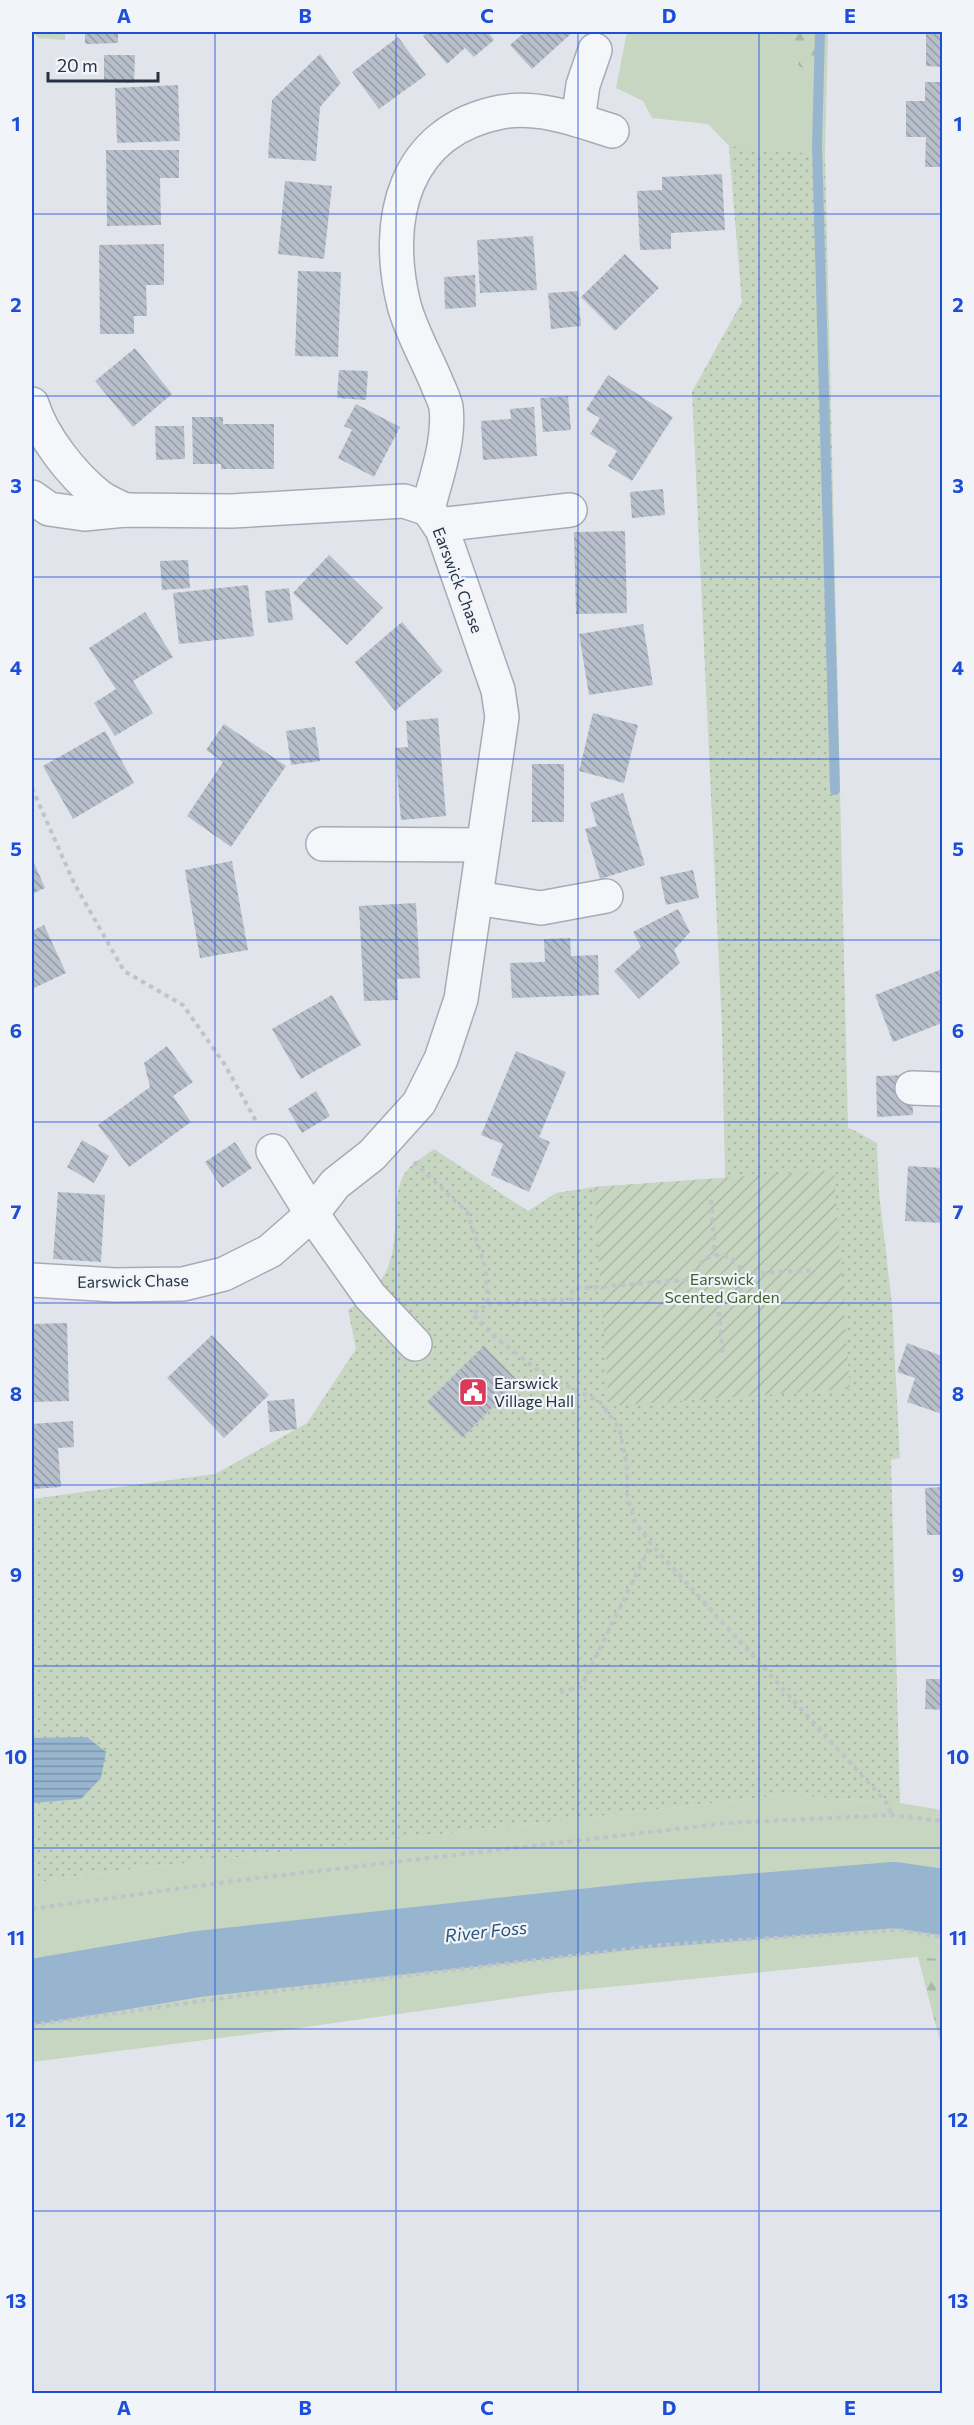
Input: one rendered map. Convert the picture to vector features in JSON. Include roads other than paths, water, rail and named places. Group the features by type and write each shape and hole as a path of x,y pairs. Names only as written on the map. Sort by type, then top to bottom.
{"street":[{"path":"578,120 583,85 595,50"},
{"path":"570,510 433,517 447,432 446,405 405,308 396,266 397,237 403,195 416,164 439,140 467,122 502,112 539,111 612,131"},
{"name":"Earswick Chase","path":"32,404 36,416 61,458 100,498 124,510"},
{"name":"Earswick Chase","path":"32,497 49,509 84,514 124,510 232,512 404,501 433,517 467,598 498,690 502,717 461,999 441,1059 419,1103 372,1155 335,1184 312,1214 270,1251 224,1274 183,1284 115,1285 32,1280"},
{"path":"322,844 483,844"},
{"path":"476,898 541,908 606,896"},
{"path":"273,1151 312,1214 370,1296 415,1344"}],"water":[{"path":"87,1737 106,1752 101,1778 81,1799 32,1803 32,1738"}],"waterway":[{"path":"820,32 817,145 835,790"},
{"path":"893,1879 894,1895"},
{"name":"River Foss","path":"32,1992 198,1964 636,1916 894,1895 942,1902"}],"place":[{"name":"Earswick Village Hall","path":"473,1392"}],"park label":[{"name":"Earswick Scented Garden","path":"722,1288"}]}
